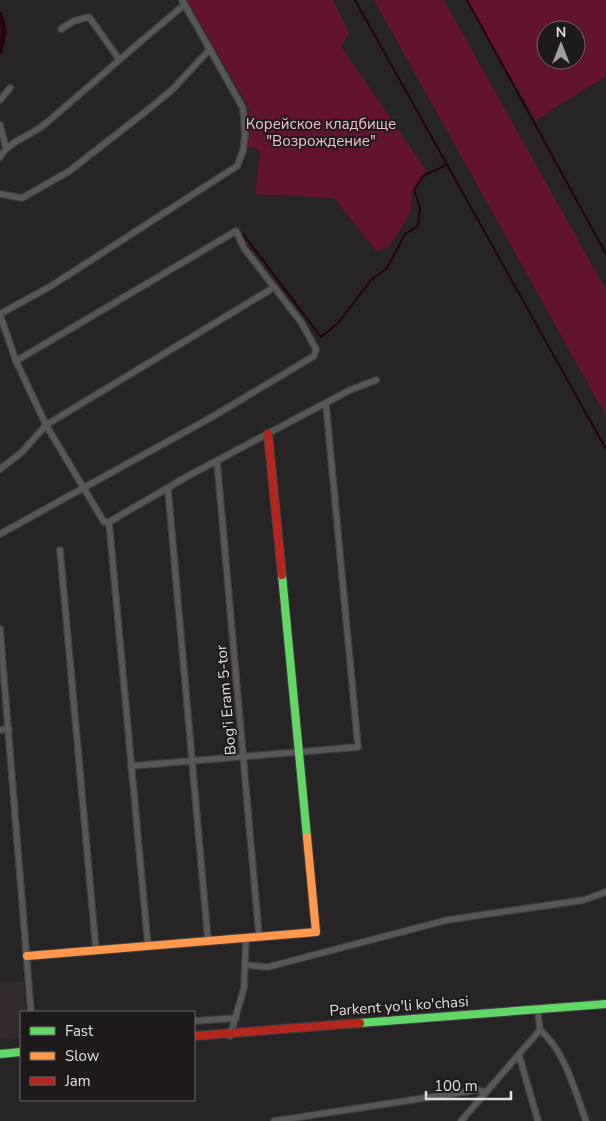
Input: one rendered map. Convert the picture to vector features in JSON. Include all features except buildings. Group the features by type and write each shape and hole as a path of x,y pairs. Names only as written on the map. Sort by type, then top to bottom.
{"street":[{"path":"0,157 6,148 44,125 183,3 210,49 244,114 243,151 237,166 203,186 75,271 0,315 16,360 46,425 104,522 109,522 217,461 350,390 376,380"},
{"path":"61,29 74,21 89,17 119,59"},
{"path":"0,194 22,198 68,172 173,89 210,49"},
{"path":"0,100 10,88"},
{"path":"0,125 6,148"},
{"path":"0,534 212,417 314,356 316,349 315,344 279,293 273,288 244,248 236,232 16,360"},
{"path":"0,469 22,452 46,425 273,288"},
{"path":"131,766 358,747 326,404"},
{"path":"27,956 316,932 268,434"},
{"name":"Bog'i Eram 5-tor","path":"217,461 259,936"},
{"path":"168,489 208,941"},
{"path":"109,522 148,946"},
{"path":"60,550 96,950"},
{"path":"0,629 31,1011"},
{"path":"0,730 9,729"},
{"path":"246,965 268,967 447,920 584,900 606,892"},
{"path":"231,1035 244,988 246,938"},
{"name":"Parkent yo'li ko'chasi","path":"231,1035 606,1004"},
{"name":"Parkent yo'li ko'chasi","path":"195,1037 606,1008"},
{"path":"538,1013 540,1030 548,1036 559,1055 586,1121"},
{"path":"195,1021 236,1018"},
{"path":"461,1121 540,1030"},
{"path":"0,1049 20,1048"},
{"path":"0,1054 20,1052"},
{"path":"519,1055 538,1121"},
{"path":"274,1121 477,1090 486,1092"},
{"path":"467,1114 469,1121"}],"shaded area":[{"path":"24,982 26,1011 20,1011 20,1038 0,1040 0,983"}],"green space":[{"name":"Корейское кладбище \"Возрождение\"","path":"187,0 333,0 349,33 341,46 426,170 411,194 412,201 409,215 388,248 376,251 334,198 255,194 260,152 256,148 245,147 249,108"},
{"path":"374,0 444,0 606,290 606,416"},
{"path":"466,0 606,0 606,76 536,120"}],"waterway":[{"path":"355,0 606,449"},
{"path":"467,0 606,254"},
{"path":"0,15 4,31 0,51"},
{"path":"243,234 321,337 338,323 371,280 387,268 405,234 418,226 420,208 414,190 423,176 446,165"}],"traffic: fast":[{"path":"282,575 307,837"},
{"path":"360,1023 606,1004"},
{"path":"0,1054 20,1052"}],"traffic: slow":[{"path":"27,956 316,932 307,837"}],"traffic: jam":[{"path":"268,434 282,575"},
{"path":"195,1036 360,1023"}]}
